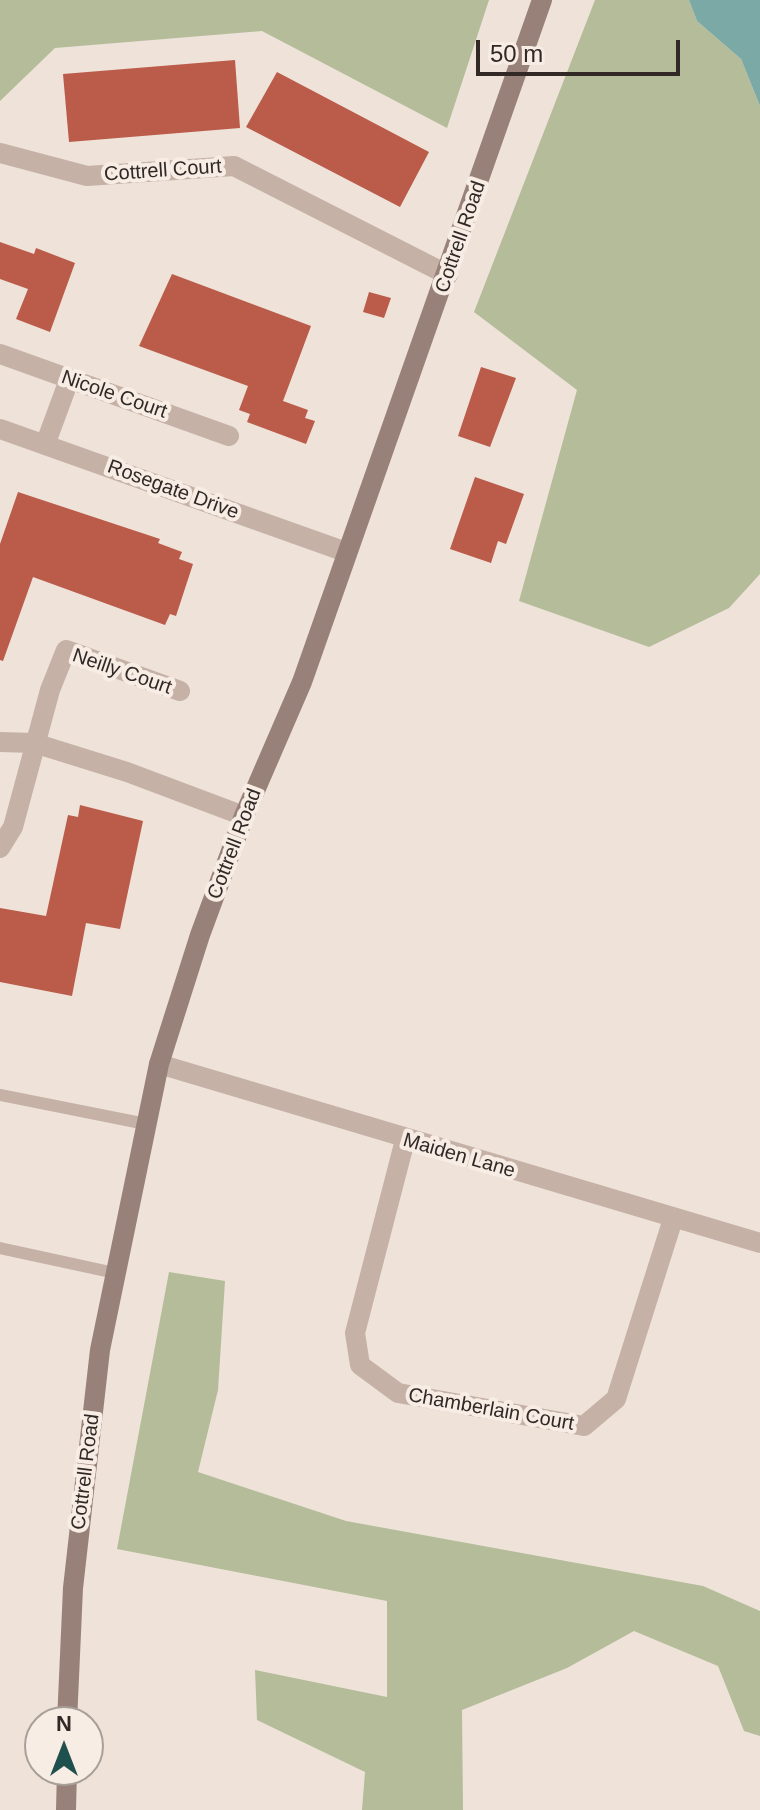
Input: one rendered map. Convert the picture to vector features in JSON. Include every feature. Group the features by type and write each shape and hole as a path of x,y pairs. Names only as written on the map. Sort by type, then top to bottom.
{"street":[{"name":"Cottrell Road","path":"68,1706 73,1588 100,1350 159,1064 200,935 244,816 302,682 346,552 448,275 542,0"},
{"name":"Cottrell Court","path":"0,153 87,176 234,166 448,275"},
{"name":"Nicole Court","path":"0,354 229,436"},
{"path":"45,445 69,380"},
{"name":"Rosegate Drive","path":"0,429 346,552"},
{"name":"Neilly Court","path":"34,743 66,650 180,691"},
{"path":"0,742 34,743 127,772 244,816"},
{"path":"0,848 13,827 34,743"},
{"name":"Maiden Lane","path":"159,1064 405,1140 760,1243"},
{"name":"Chamberlain Court","path":"405,1140 355,1333 360,1365 398,1393 584,1426 616,1399 673,1219"},
{"path":"66,1810 67,1786"}],"lane":[{"path":"0,1095 146,1124"},
{"path":"0,1248 115,1273"}],"green space":[{"path":"0,0 489,0 447,128 262,31 55,48 0,101"},
{"path":"595,0 689,0 697,21 741,59 760,106 760,574 729,608 649,647 519,601 577,390 474,312"},
{"path":"169,1272 225,1281 218,1390 198,1472 346,1521 703,1586 760,1611 760,1736 744,1731 718,1666 634,1631 567,1668 462,1710 463,1810 362,1810 365,1772 257,1720 255,1670 387,1697 387,1601 117,1549"}],"water":[{"path":"689,0 760,0 760,106 741,59 697,21"}],"building":[{"path":"235,60 240,128 69,142 63,74"},
{"path":"277,72 429,152 400,207 246,127"},
{"path":"0,242 34,254 36,248 75,263 50,332 16,319 28,289 0,279"},
{"path":"172,274 311,326 283,401 308,410 305,418 315,421 306,444 247,422 250,414 239,410 248,386 139,346"},
{"path":"369,292 391,298 384,318 363,312"},
{"path":"481,367 516,378 490,447 458,436"},
{"path":"475,477 524,494 506,544 498,541 491,563 450,549"},
{"path":"18,492 160,539 158,543 182,552 179,559 193,564 176,616 170,614 165,625 33,577 3,661 0,660 0,544"},
{"path":"80,805 143,821 120,929 86,923 72,996 0,982 0,908 46,916 68,815 78,817"}]}
